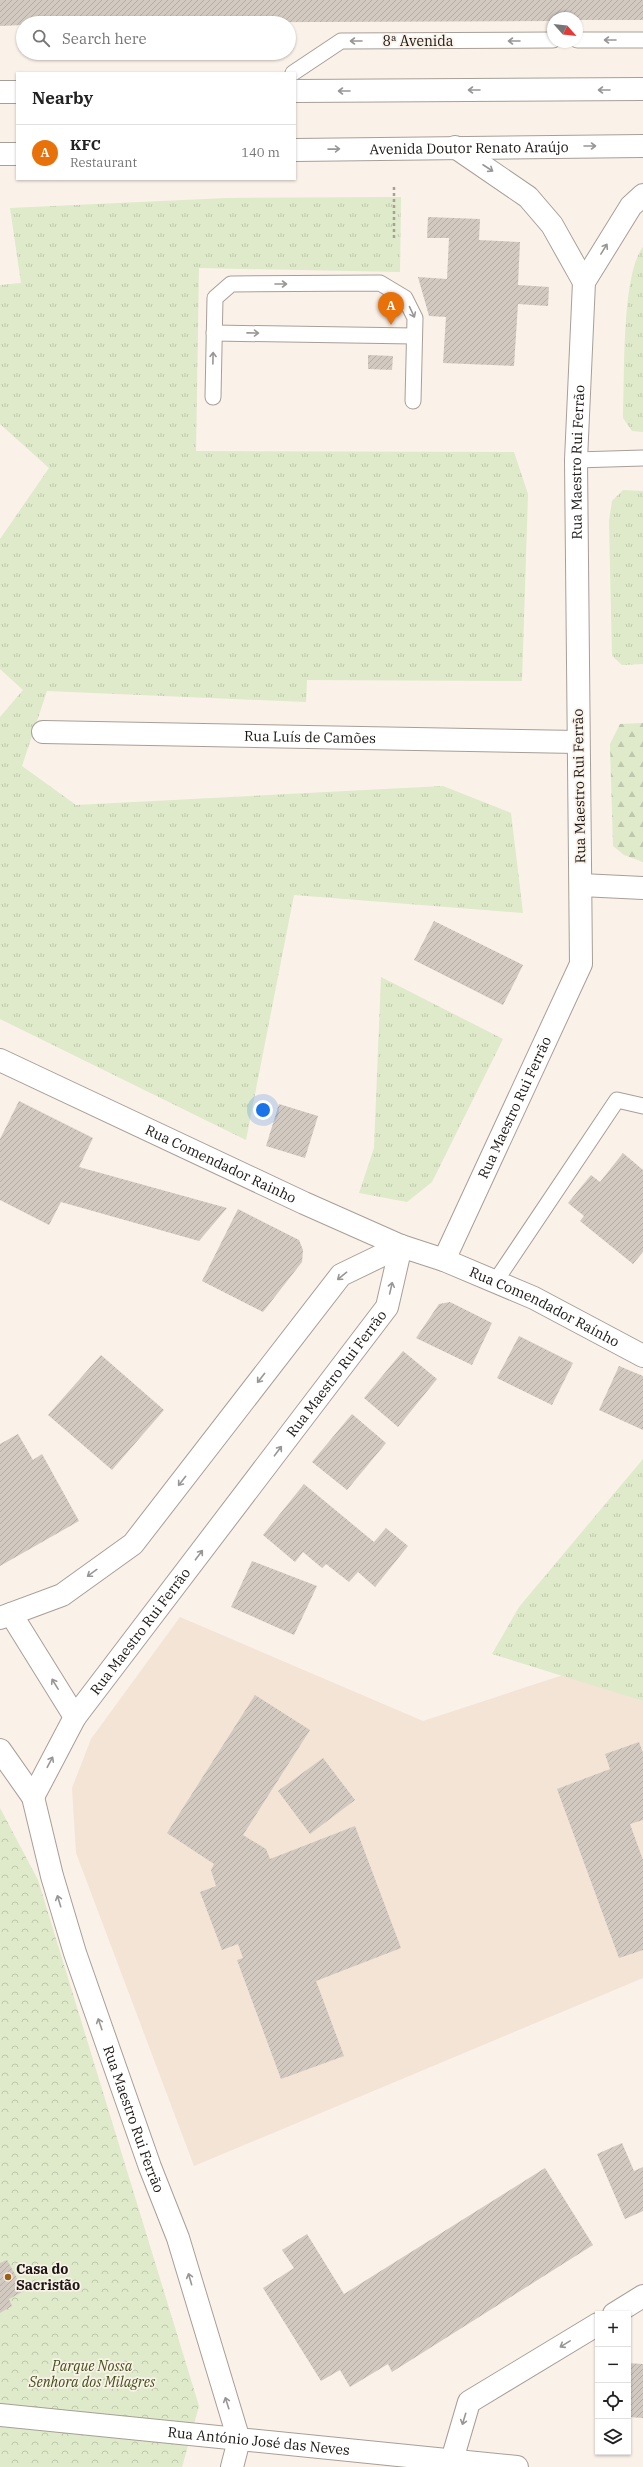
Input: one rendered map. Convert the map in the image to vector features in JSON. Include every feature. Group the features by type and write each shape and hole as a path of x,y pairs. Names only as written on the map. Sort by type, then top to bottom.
{"street":[{"path":"296,91 643,89"},
{"path":"0,92 16,92"},
{"name":"Avenida Doutor Renato Araújo","path":"296,150 643,146"},
{"path":"455,147 528,197 552,225 584,282"},
{"path":"0,154 16,154"},
{"name":"Rua Maestro Rui Ferrão","path":"444,1260 581,964 581,885 577,742 576,460 584,282 631,206 643,195"},
{"name":"Rua Luís de Camões","path":"43,732 577,742"},
{"path":"581,885 643,888"},
{"name":"Rua Comendador Rainho","path":"1,1064 401,1246 444,1260"},
{"path":"76,1717 5,1616 62,1595 133,1544 341,1275 401,1246"},
{"name":"Rua Maestro Rui Ferrão","path":"33,1797 76,1717 387,1307 401,1246"},
{"name":"Rua Comendador Raínho","path":"444,1260 534,1298 643,1356"},
{"name":"Rua Maestro Rui Ferrão","path":"0,1750 33,1797 52,1876 75,1952 147,2160 178,2238 239,2440"},
{"path":"619,2311 643,2296"},
{"path":"452,2460 469,2402 595,2326"},
{"name":"Rua António José das Neves","path":"0,2415 517,2467"},
{"path":"232,2467 239,2440"}],"lane":[{"name":"8ª Avenida","path":"295,72 342,41 547,40"},
{"path":"583,40 643,40"},
{"path":"213,397 215,298 230,284 380,283 405,298 414,318 412,400"},
{"path":"214,332 414,336"},
{"path":"576,460 643,458"},
{"path":"495,1282 617,1100 643,1106"}],"path":[{"path":"394,187 394,240"}],"shaded area":[{"path":"180,1617 423,1721 563,1675 643,1701 643,1978 194,2166 76,1853 72,1788 91,1739"}],"green space":[{"path":"401,197 400,272 199,268 196,451 514,452 528,494 522,681 307,680 306,702 47,691 22,766 76,805 443,786 511,813 523,913 294,895 246,1140 0,1019 0,717 23,690 0,669 0,539 49,468 0,424 0,285 21,283 10,208 227,198"},
{"path":"643,247 643,432 632,431 623,418 624,354 628,303 631,280 636,261"},
{"path":"623,490 643,491 643,664 622,665 612,656 609,521 612,501"},
{"path":"643,723 643,862 624,855 613,846 610,744 620,724"},
{"path":"381,977 503,1039 432,1182 407,1202 359,1193 374,1148"},
{"path":"643,1459 643,1701 492,1654 519,1607"},
{"name":"Parque Nossa Senhora dos Milagres","path":"0,1808 38,1880 199,2406 182,2467 0,2467"}],"building":[{"path":"0,0 643,0 643,20 583,20 583,12 547,12 547,21 296,22 296,16 16,16 16,25 0,26"},
{"path":"428,217 480,219 479,240 520,242 518,285 549,287 548,306 518,304 514,366 443,363 446,317 429,316 418,277 447,279 449,238 427,238"},
{"path":"368,355 393,356 392,370 368,369"},
{"path":"434,921 523,965 503,1005 414,960"},
{"path":"19,1101 93,1138 79,1167 227,1208 199,1241 61,1202 49,1225 0,1200 0,1139"},
{"path":"279,1104 318,1116 305,1158 266,1146"},
{"path":"623,1153 643,1170 643,1252 633,1264 580,1221 584,1216 568,1203 591,1175 600,1182"},
{"path":"238,1209 299,1240 303,1250 302,1262 263,1312 202,1281"},
{"path":"450,1302 492,1323 472,1365 416,1338 439,1304"},
{"path":"519,1336 573,1363 552,1405 497,1378"},
{"path":"403,1351 437,1379 398,1427 364,1398"},
{"path":"101,1355 164,1410 112,1470 48,1415"},
{"path":"619,1366 643,1376 643,1430 599,1410"},
{"path":"352,1414 386,1443 347,1490 312,1462"},
{"path":"18,1434 33,1460 42,1454 79,1521 0,1566 0,1444"},
{"path":"304,1484 374,1542 386,1528 408,1546 375,1587 358,1572 349,1582 326,1564 322,1568 303,1552 295,1562 263,1535"},
{"path":"252,1561 317,1586 294,1635 231,1607"},
{"path":"255,1695 310,1730 243,1835 266,1849 270,1859 355,1826 401,1948 316,1981 344,2056 281,2079 237,1960 243,1958 238,1944 222,1950 200,1892 216,1886 211,1870 214,1864 167,1833"},
{"path":"639,1742 643,1753 643,1820 630,1824 643,1860 643,1950 619,1958 557,1789 610,1769 605,1754"},
{"path":"323,1758 355,1800 310,1834 278,1791"},
{"path":"622,2143 634,2171 643,2167 643,2211 625,2219 597,2154"},
{"path":"545,2168 593,2245 392,2372 388,2364 350,2387 340,2370 321,2381 263,2288 294,2268 282,2250 307,2234 344,2294"},
{"name":"Casa do Sacristão","path":"7,2260 24,2291 9,2299 12,2306 0,2313 0,2263"},
{"path":"631,2363 643,2364 643,2418 631,2417"}],"place":[{"name":"KFC","path":"391,325"},
{"name":"Casa do Sacristão","path":"8,2277"}]}
